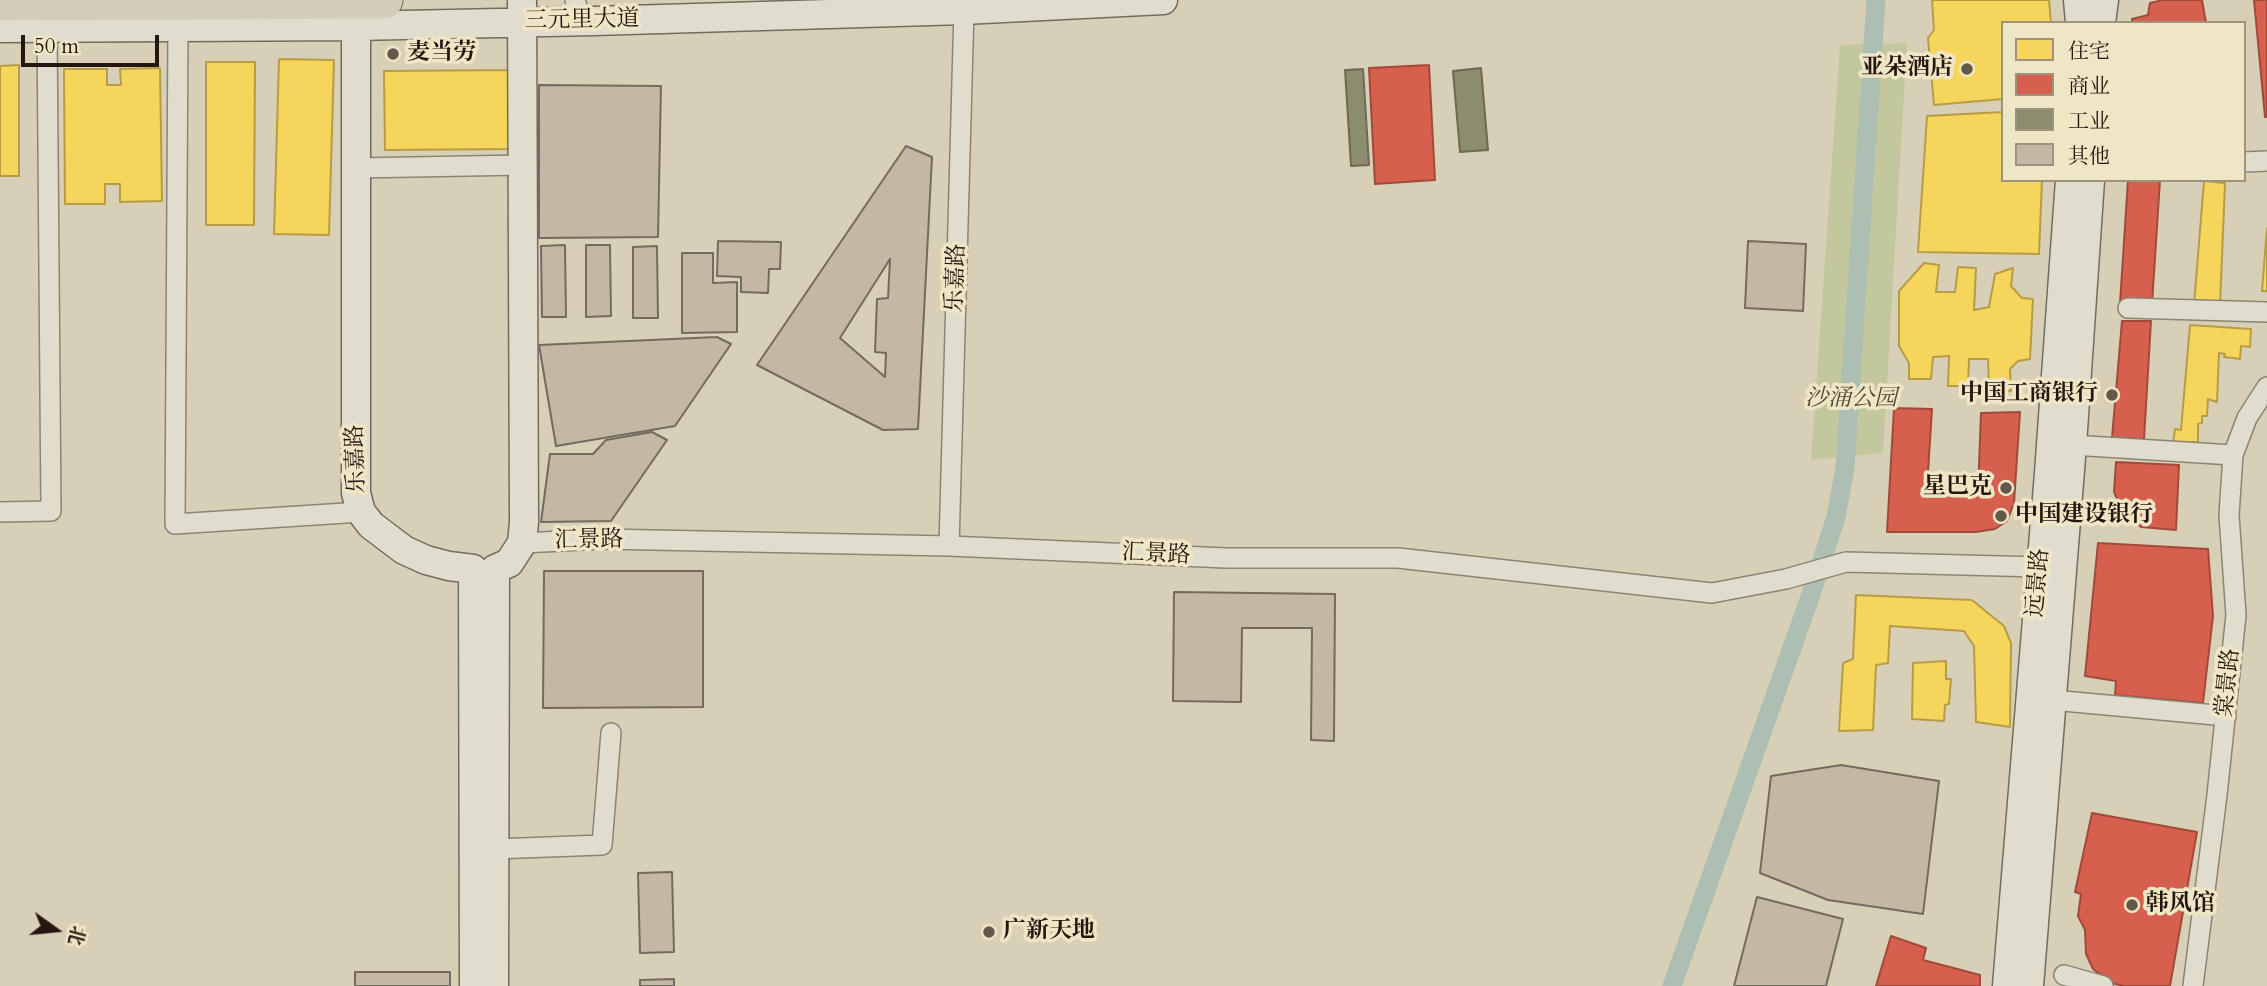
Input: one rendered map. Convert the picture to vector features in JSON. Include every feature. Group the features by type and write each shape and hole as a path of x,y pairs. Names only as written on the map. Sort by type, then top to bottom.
{"highway":[{"path":"0,2 384,0"}],"street":[{"path":"575,0 578,10 594,21"},
{"name":"三元里大道","path":"0,28 356,26 522,11 594,21 964,10 1163,0"},
{"path":"2078,0 2080,21"},
{"path":"2101,21 2104,0"},
{"name":"乐嘉路","path":"949,546 964,10"},
{"path":"484,569 509,563 522,543 524,522 522,11"},
{"name":"乐嘉路","path":"356,26 356,493 361,512 379,531 404,550 449,566 484,569"},
{"path":"178,27 175,524 361,512"},
{"path":"0,512 51,511 47,28"},
{"path":"2246,162 2267,161"},
{"path":"356,168 523,165"},
{"name":"远景路","path":"2007,986 2055,401 2070,182"},
{"name":"远景路","path":"2029,986 2090,182"},
{"path":"2128,308 2267,312"},
{"name":"棠景路","path":"2193,986 2236,615 2229,515 2233,455 2247,418 2267,387"},
{"path":"2072,445 2233,455"},
{"name":"汇景路","path":"522,543 603,539 949,546 1226,558 1398,558 1712,593 1786,579 1846,562 2040,567"},
{"path":"484,569 494,849 494,986"},
{"path":"474,986 484,569"},
{"path":"2052,700 2226,716"},
{"path":"494,849 603,845 611,733"},
{"path":"2064,975 2102,986"}],"green space":[{"name":"沙涌公园","path":"1907,43 1883,453 1811,460 1840,45"}],"building: 住宅":[{"name":"亚朵酒店","path":"1932,0 2049,0 2051,21 2001,21 2001,99 1934,105 1928,38 1934,30"},
{"path":"279,59 334,60 329,235 274,234"},
{"path":"206,62 255,62 254,225 206,225"},
{"path":"19,65 19,176 0,176 0,66"},
{"path":"160,68 162,201 120,202 120,184 105,184 105,204 65,204 64,69 107,69 107,85 121,85 120,69"},
{"path":"513,70 514,149 385,150 384,71"},
{"path":"2001,112 2001,182 2042,182 2039,254 1918,252 1927,116"},
{"path":"2204,182 2225,183 2220,305 2194,305"},
{"path":"2267,228 2267,291 2262,291"},
{"path":"1924,263 1939,265 1936,292 1955,292 1958,267 1976,268 1974,310 1989,307 1995,274 2013,268 2011,286 2022,298 2033,299 2030,359 2018,361 2010,369 2011,391 1989,388 1988,359 1969,359 1968,386 1948,386 1949,356 1933,357 1931,379 1909,379 1909,363 1899,346 1899,291"},
{"path":"2190,325 2251,329 2250,347 2241,346 2240,359 2224,357 2225,354 2219,353 2217,402 2208,399 2207,416 2202,416 2202,423 2198,424 2198,442 2173,443 2175,429 2181,430"},
{"path":"1856,595 1972,600 2004,626 2011,643 2010,727 1976,722 1974,646 1964,631 1890,626 1888,663 1876,665 1873,730 1839,731 1843,663 1853,659"},
{"path":"1946,661 1946,679 1951,679 1949,704 1945,705 1944,721 1912,719 1913,663"}],"building: 商业":[{"path":"2163,0 2202,0 2206,21 2132,21 2148,15 2150,3"},
{"path":"2254,0 2267,0 2267,117 2265,117"},
{"path":"1429,65 1435,180 1375,184 1369,68"},
{"path":"2128,182 2160,182 2152,304 2120,303"},
{"path":"2122,321 2151,321 2144,439 2112,438"},
{"path":"1894,408 1932,409 1927,488 1978,491 1981,413 2020,412 2014,503 2007,521 1995,529 1976,532 1887,532"},
{"path":"2116,462 2179,465 2176,530 2141,527 2123,512 2114,492"},
{"path":"2098,543 2208,549 2213,616 2203,703 2115,695 2116,681 2085,676"},
{"name":"韩风馆","path":"2092,813 2197,832 2170,986 2124,986 2111,983 2093,969 2086,954 2085,930 2078,916 2081,894 2075,892"},
{"path":"1891,936 1926,948 1923,960 1980,975 1980,986 1876,986"}],"building: 工业":[{"path":"1481,68 1488,150 1460,152 1453,71"},
{"path":"1363,69 1369,165 1351,166 1345,70"}],"building: 其他":[{"path":"539,85 661,86 658,237 539,238"},
{"path":"906,146 932,157 918,429 883,430 757,365","holes":["890,259 888,298 877,299 875,352 886,353 885,377 840,338"]},
{"path":"718,241 781,242 780,269 769,269 768,293 741,292 741,277 717,276"},
{"path":"1748,241 1806,244 1803,311 1745,308"},
{"path":"565,245 566,317 542,317 541,246"},
{"path":"586,245 610,245 611,316 586,317"},
{"path":"657,246 658,318 633,318 633,247"},
{"path":"682,253 713,253 713,283 737,282 737,332 682,333"},
{"path":"717,337 731,344 675,426 556,446 539,345"},
{"path":"652,432 667,440 611,521 541,522 550,454 593,454 606,440"},
{"path":"544,571 703,571 703,707 543,708"},
{"path":"1174,592 1335,594 1334,741 1311,740 1312,628 1242,628 1241,702 1173,701"},
{"path":"1841,765 1939,781 1923,914 1828,900 1760,873 1771,776"},
{"path":"672,872 674,952 640,953 638,873"},
{"path":"1757,897 1843,919 1826,986 1734,986"},
{"path":"355,972 450,972 450,986 355,986"},
{"path":"674,979 674,986 640,986 640,980"}],"waterway":[{"path":"1672,986 1836,517 1845,468 1876,0"}],"place":[{"name":"麦当劳","path":"393,54"},
{"name":"亚朵酒店","path":"1967,69"},
{"name":"中国工商银行","path":"2112,395"},
{"name":"星巴克","path":"2006,488"},
{"name":"中国建设银行","path":"2001,516"},
{"name":"韩风馆","path":"2132,905"},
{"name":"广新天地","path":"989,932"}]}
